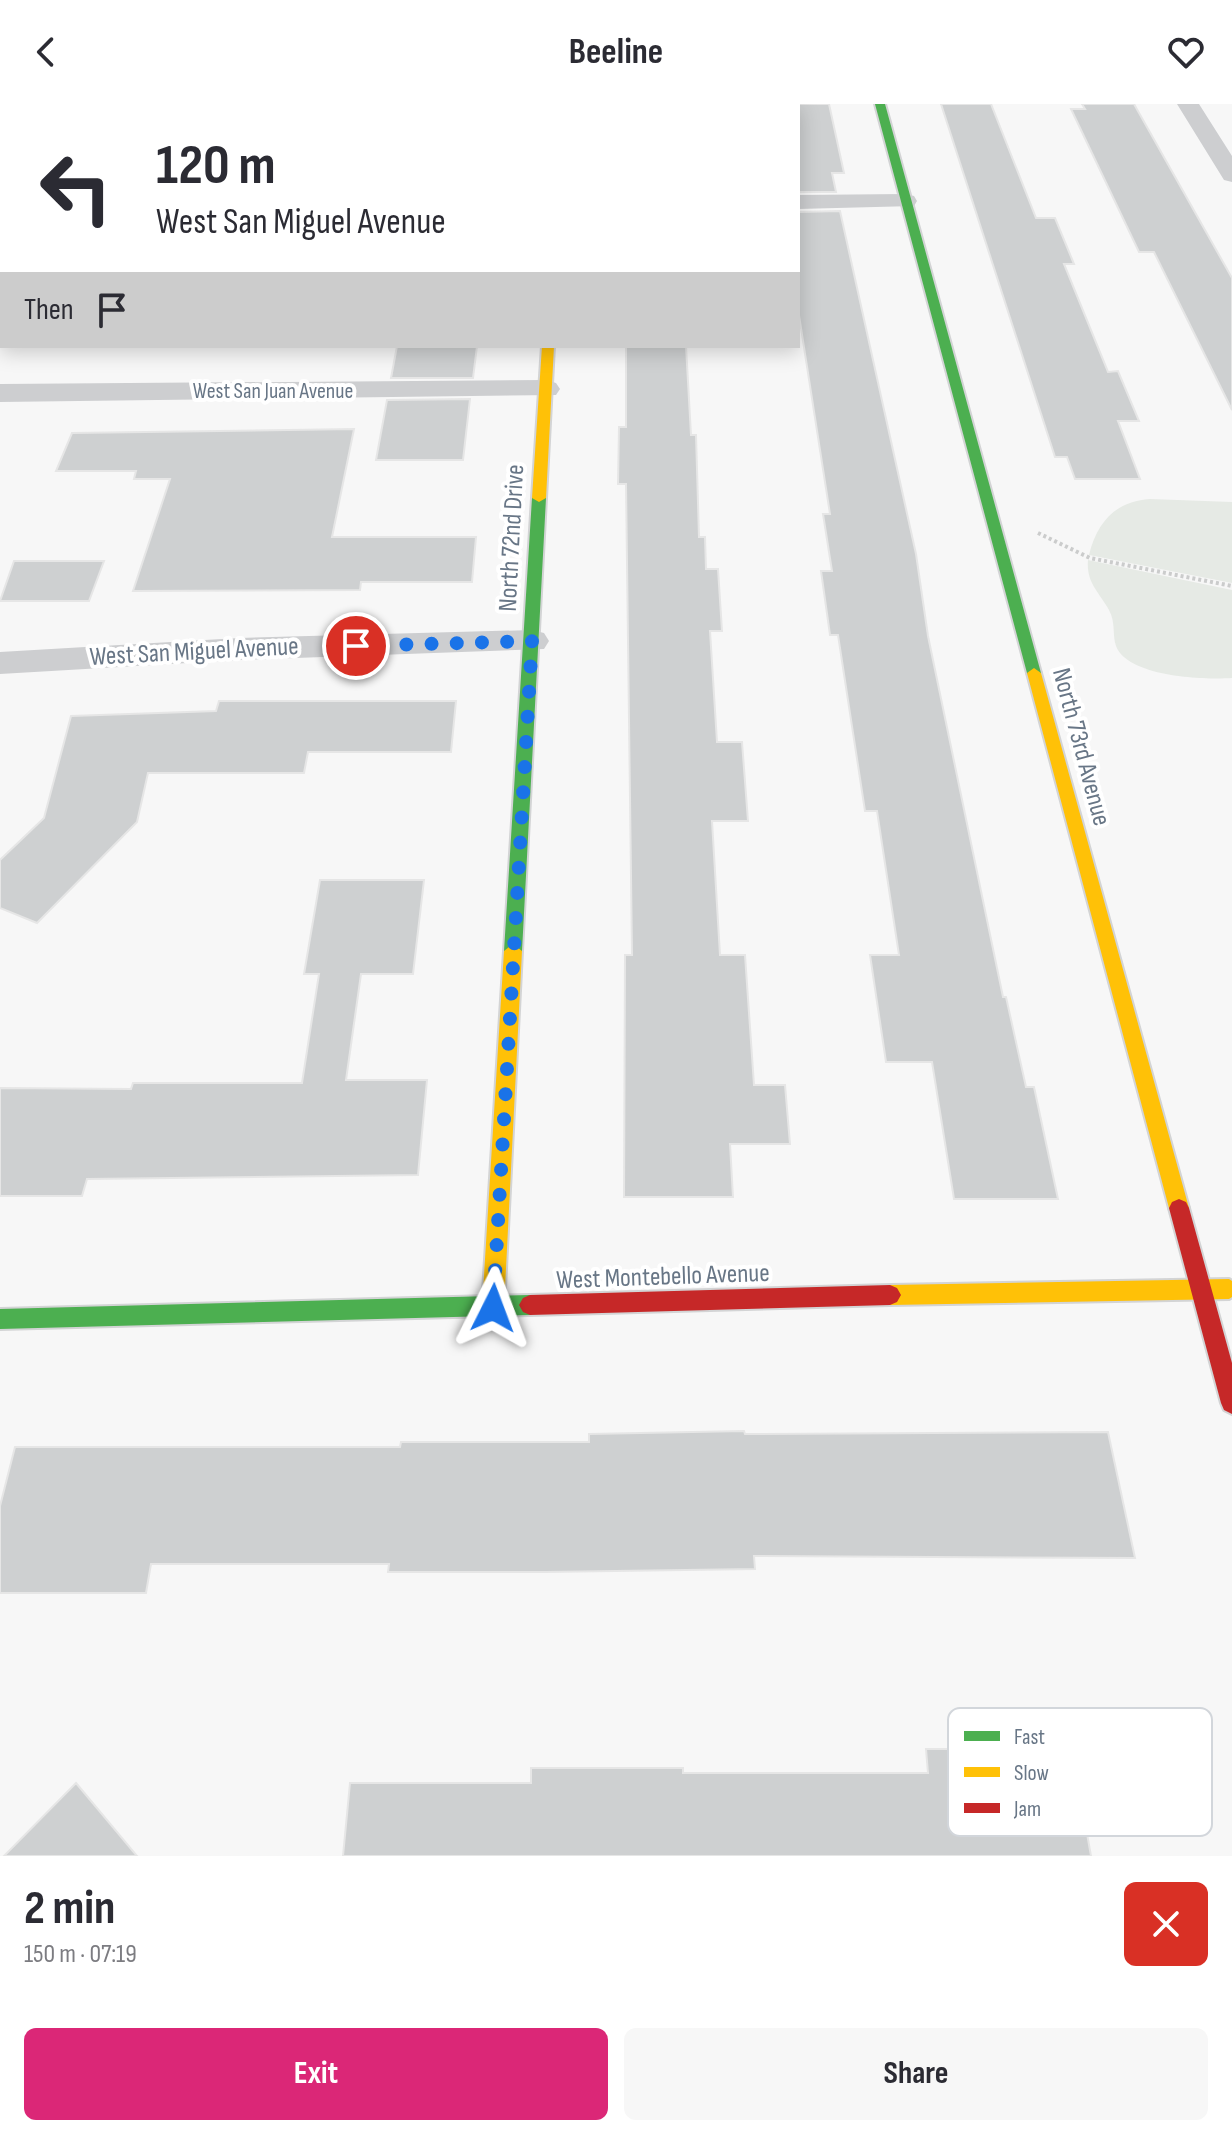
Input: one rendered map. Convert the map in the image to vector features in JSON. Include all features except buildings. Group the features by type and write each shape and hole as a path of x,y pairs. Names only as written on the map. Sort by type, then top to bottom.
{"street":[{"name":"North 73rd Avenue","path":"880,104 1232,1403"},
{"path":"1188,104 1232,175"},
{"path":"800,202 905,201"},
{"name":"North 72nd Drive","path":"493,1308 548,348"},
{"name":"West San Juan Avenue","path":"0,393 546,389"},
{"name":"West San Miguel Avenue","path":"0,663 239,649 532,641"},
{"name":"West Montebello Avenue","path":"0,1319 1104,1289 1232,1289"}],"path":[{"path":"1033,533 1052,538 1090,558 1232,586"}],"shaded area":[{"path":"1150,499 1232,502 1232,583 1089,555 1097,533 1110,515 1127,504"},
{"path":"1088,560 1232,590 1232,678 1168,674 1135,664 1123,656 1116,646 1109,610 1091,581"}],"traffic: fast":[{"path":"880,104 1034,673"},
{"path":"513,951 539,498"},
{"path":"0,1319 530,1305"}],"traffic: slow":[{"path":"539,498 548,348"},
{"path":"1034,673 1179,1208"},
{"path":"493,1308 513,951"},
{"path":"890,1295 1229,1289"}],"traffic: jam":[{"path":"1179,1208 1232,1403"},
{"path":"530,1305 890,1295"}],"route":[{"path":"356,646 532,641 493,1308"}]}
